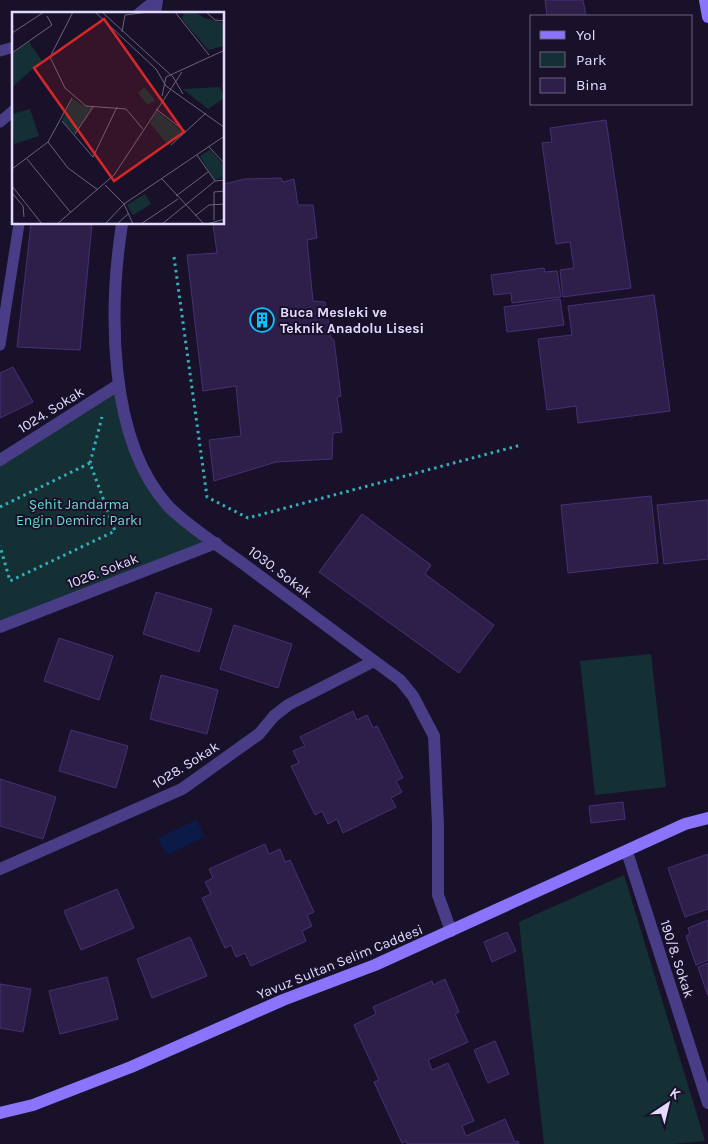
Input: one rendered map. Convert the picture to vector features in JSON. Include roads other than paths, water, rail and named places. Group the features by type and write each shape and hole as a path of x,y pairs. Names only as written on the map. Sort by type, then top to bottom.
{"main road":[{"path":"705,0 708,17"},
{"name":"Yavuz Sultan Selim Caddesi","path":"0,1113 33,1105 131,1067 283,1000 375,965 627,852 685,824 708,809"},
{"name":"Yavuz Sultan Selim Caddesi","path":"685,824 708,818"}],"street":[{"name":"1030. Sokak","path":"122,225 115,286 113,388 138,458 150,480 169,507 400,680 413,696 434,736 438,825 438,895 451,931"},
{"name":"1024. Sokak","path":"0,460 113,388"},
{"name":"1026. Sokak","path":"0,627 216,543"},
{"name":"1028. Sokak","path":"0,869 182,789 259,734 274,716 288,706 374,661"},
{"name":"190/8. Sokak","path":"627,852 708,1103"}],"lane":[{"path":"141,12 156,0"},
{"path":"0,122 12,112"},
{"path":"0,345 19,225"}],"water":[{"path":"196,820 205,837 166,855 158,838"}],"place":[{"name":"Buca Mesleki ve Teknik Anadolu Lisesi","path":"262,320"}],"park label":[{"name":"Şehit Jandarma Engin Demirci Parkı","path":"79,512"}]}
